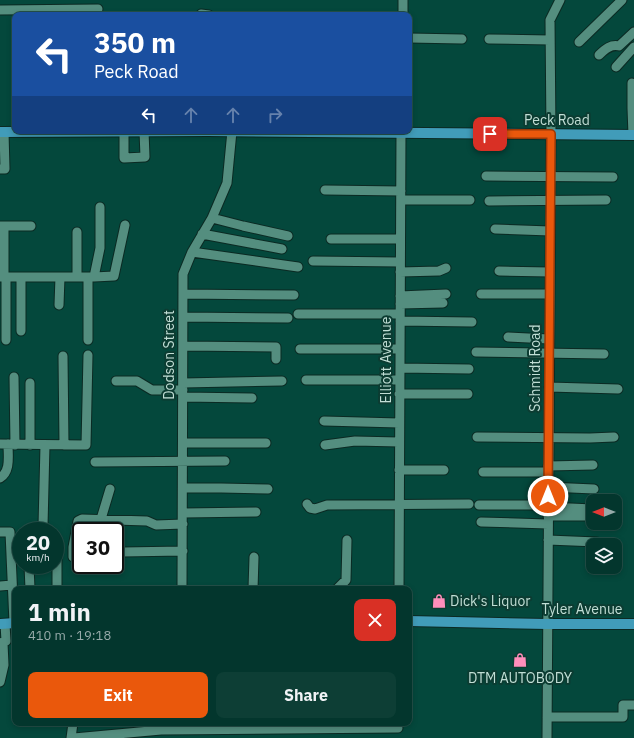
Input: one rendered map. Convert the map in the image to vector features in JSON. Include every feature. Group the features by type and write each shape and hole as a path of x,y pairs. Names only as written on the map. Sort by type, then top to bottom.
{"main road":[{"name":"Peck Road","path":"2,132 12,132"},
{"name":"Peck Road","path":"412,132 633,134"},
{"name":"Tyler Avenue","path":"412,621 634,624"}],"street":[{"path":"0,0 0,10 34,12 98,8"},
{"path":"403,0 403,12"},
{"name":"Schmidt Road","path":"547,738 551,134 550,20 560,0"},
{"path":"579,42 622,0"},
{"path":"599,54 607,48 619,46 634,32"},
{"path":"412,38 462,38"},
{"path":"489,39 550,40"},
{"path":"616,67 634,48"},
{"path":"632,83 633,134"},
{"path":"0,170 5,170 2,132"},
{"path":"124,134 124,158 145,157 144,134"},
{"name":"Dodson Street","path":"182,586 183,274 192,252 212,218 227,183 232,134"},
{"name":"Elliott Avenue","path":"399,586 398,504 401,134"},
{"path":"486,176 613,177"},
{"path":"325,190 470,200"},
{"path":"489,201 606,200"},
{"path":"88,340 91,277 100,248 100,207"},
{"path":"212,218 288,236"},
{"path":"4,277 114,276 125,225"},
{"path":"6,340 2,226 31,226"},
{"path":"495,229 550,231"},
{"path":"77,232 77,277"},
{"path":"202,234 282,249"},
{"path":"331,239 400,239"},
{"path":"192,252 298,267"},
{"path":"313,261 400,262"},
{"path":"400,272 439,271 446,268"},
{"path":"499,271 550,272"},
{"path":"21,331 22,277"},
{"path":"59,305 60,277"},
{"path":"183,294 294,295"},
{"path":"481,294 550,294"},
{"path":"400,300 444,299"},
{"path":"298,314 472,322"},
{"path":"183,318 288,318"},
{"path":"508,337 549,339"},
{"path":"183,346 276,347 276,359"},
{"path":"300,349 400,349"},
{"path":"476,352 604,354"},
{"path":"8,444 86,445 88,355"},
{"path":"63,356 64,445"},
{"path":"400,368 469,369"},
{"path":"0,478 5,475 8,468 8,444 14,377"},
{"path":"306,380 400,380"},
{"path":"116,381 137,381 152,390 183,390 282,381"},
{"path":"30,383 30,445"},
{"path":"549,387 618,389"},
{"path":"183,390 252,398"},
{"path":"399,394 468,394"},
{"path":"324,421 399,423"},
{"path":"477,437 614,437"},
{"path":"325,444 399,442"},
{"path":"183,443 266,443"},
{"path":"43,522 45,445"},
{"path":"95,462 224,461"},
{"path":"484,472 593,465"},
{"path":"399,470 444,470"},
{"path":"548,487 594,489"},
{"path":"101,519 110,488"},
{"path":"183,488 268,490"},
{"path":"307,504 310,508 315,509 326,505 469,504"},
{"path":"479,505 548,513 586,516"},
{"path":"481,522 586,510"},
{"path":"183,513 256,512"},
{"path":"78,522 82,519 101,519 147,521 156,525 182,524"},
{"path":"0,532 10,532 12,585 6,641 2,643 4,665 0,682"},
{"path":"340,586 346,580 347,540"},
{"path":"548,540 586,542"},
{"path":"124,552 182,551"},
{"path":"253,586 254,557"},
{"path":"29,574 30,586"},
{"path":"57,574 57,586"},
{"path":"0,586 12,585"},
{"path":"547,717 623,718 623,705 634,705"},
{"path":"73,726 72,738 111,736 161,730 300,726 315,733 330,726 398,726 398,738"}],"place":[{"name":"Dick's Liquor","path":"439,601"},
{"name":"DTM AUTOBODY","path":"520,660"}],"route":[{"path":"490,134 551,134 548,496"}]}
